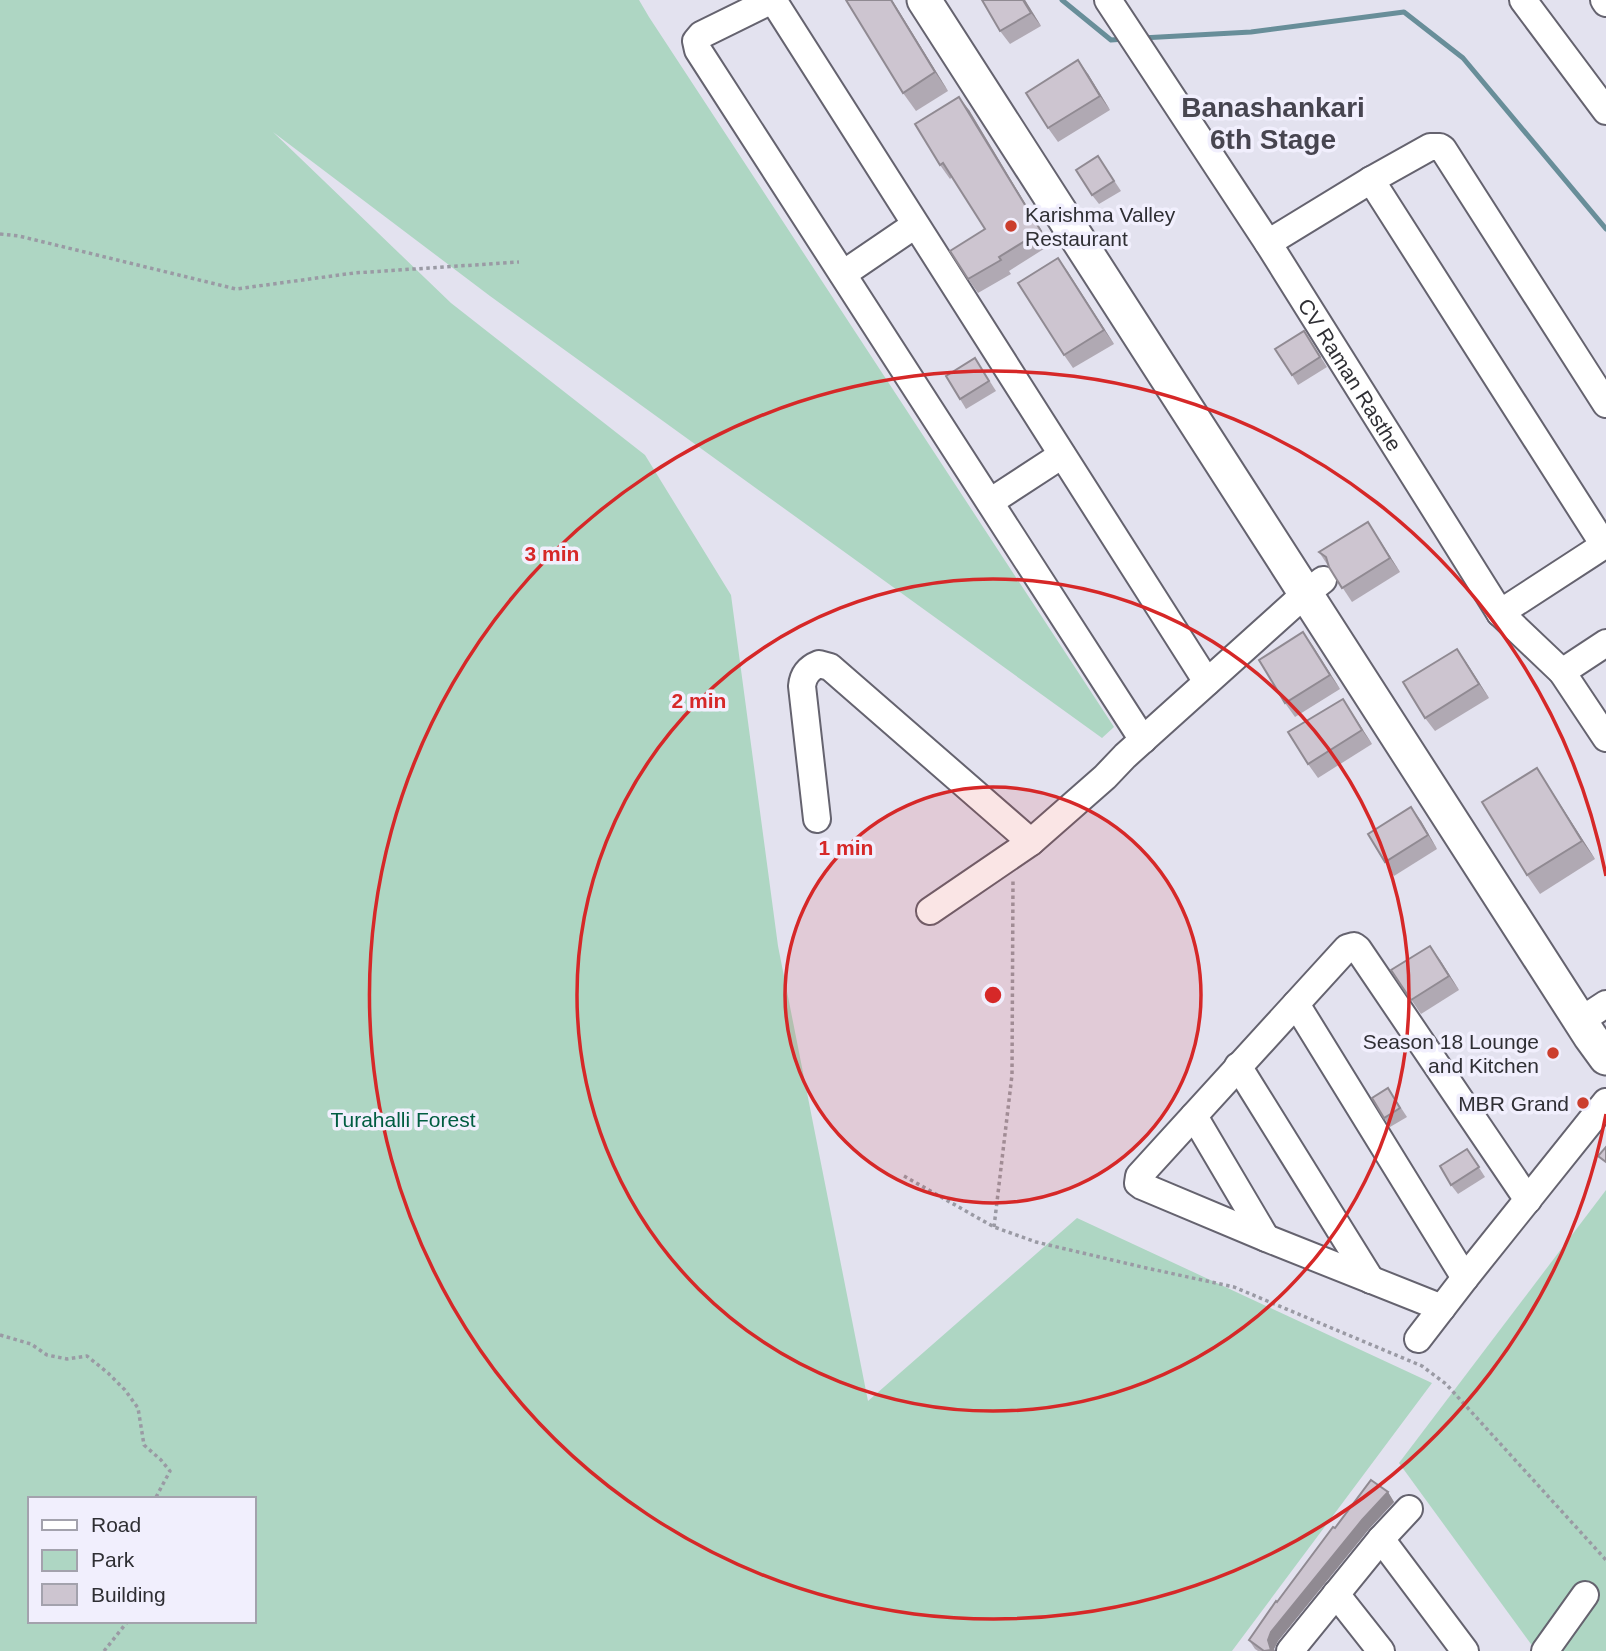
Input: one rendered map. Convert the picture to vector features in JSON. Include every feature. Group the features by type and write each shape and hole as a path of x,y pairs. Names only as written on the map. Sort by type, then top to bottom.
{"main road":[{"path":"924,0 1597,1014 1606,1058"},
{"path":"951,0 1314,587"}],"street":[{"path":"1134,748 990,502 696,45 701,35 773,0 1206,682"},
{"name":"CV Raman Rasthe","path":"1108,0 1268,243 1500,612 1562,672 1606,738"},
{"path":"1523,0 1606,111"},
{"path":"1268,243 1371,180 1430,148 1440,147 1606,404"},
{"path":"1371,180 1605,545 1500,612"},
{"path":"843,274 915,225"},
{"path":"990,502 1062,455"},
{"path":"930,911 1022,848 1105,777 1206,682 1314,587"},
{"path":"1562,672 1606,643"},
{"path":"817,819 802,686 806,673 819,664 830,667 1022,848"},
{"path":"1442,1308 1139,1184 1139,1176 1347,948 1356,947 1528,1200"},
{"path":"1296,1004 1465,1278"},
{"path":"1238,1066 1371,1280"},
{"path":"1418,1339 1606,1102"},
{"path":"1194,1116 1266,1238"},
{"path":"1293,1650 1381,1539 1409,1509"},
{"path":"1381,1539 1465,1651"},
{"path":"1336,1594 1381,1651"},
{"path":"1545,1651 1585,1595"}],"path":[{"path":"0,234 19,236 236,289 354,273 519,262"},
{"path":"994,1227 1012,1075 1022,848"},
{"path":"904,1175 994,1227 1036,1242 1234,1287 1422,1366 1446,1384 1606,1560"},
{"path":"0,1335 31,1343 47,1355 67,1359 87,1356 125,1390 138,1408 144,1445 170,1471 157,1497"},
{"path":"104,1651 126,1623"}],"green space":[{"name":"Turahalli Forest","path":"0,0 639,0 1114,727 1102,738 490,296 273,132 451,303 645,455 731,595 778,946 868,1401 1077,1218 1432,1383 1232,1651 0,1651"},
{"path":"1606,1190 1606,1651 1536,1651 1399,1463"}],"building":[{"path":"846,0 891,0 935,72 903,93"},
{"path":"982,0 1023,0 1031,13 1000,31"},
{"path":"1078,60 1100,96 1048,128 1026,93"},
{"path":"959,97 1041,231 999,257 1001,260 968,279 950,251 985,229 915,124"},
{"path":"1098,156 1114,181 1092,195 1076,170"},
{"path":"1058,258 1104,330 1064,355 1018,283"},
{"path":"1304,331 1320,357 1292,375 1275,349"},
{"path":"975,358 989,381 960,399 946,376"},
{"path":"1368,522 1390,558 1342,588 1326,557 1319,552"},
{"path":"1303,632 1330,675 1285,703 1259,660"},
{"path":"1457,649 1479,684 1425,718 1403,682"},
{"path":"1343,699 1362,730 1308,764 1288,732"},
{"path":"1537,768 1582,841 1527,875 1482,802"},
{"path":"1411,807 1428,835 1385,862 1368,834"},
{"path":"1430,946 1449,976 1411,1000 1391,970"},
{"path":"1388,1088 1400,1108 1384,1118 1372,1098"},
{"path":"1606,1147 1606,1162 1598,1156"},
{"path":"1467,1149 1479,1167 1451,1185 1440,1166"},
{"path":"1371,1480 1388,1492 1271,1632 1268,1640 1271,1650 1264,1651 1249,1640 1276,1601"}],"waterway":[{"path":"1062,0 1111,40 1125,39"},
{"path":"1142,38 1251,32 1404,12 1463,58 1606,229"}],"place":[{"name":"Karishma Valley Restaurant","path":"1011,226"},
{"name":"Season 18 Lounge and Kitchen","path":"1553,1053"},
{"name":"MBR Grand","path":"1583,1103"}],"district":[{"name":"Banashankari 6th Stage","path":"1273,123"}]}
